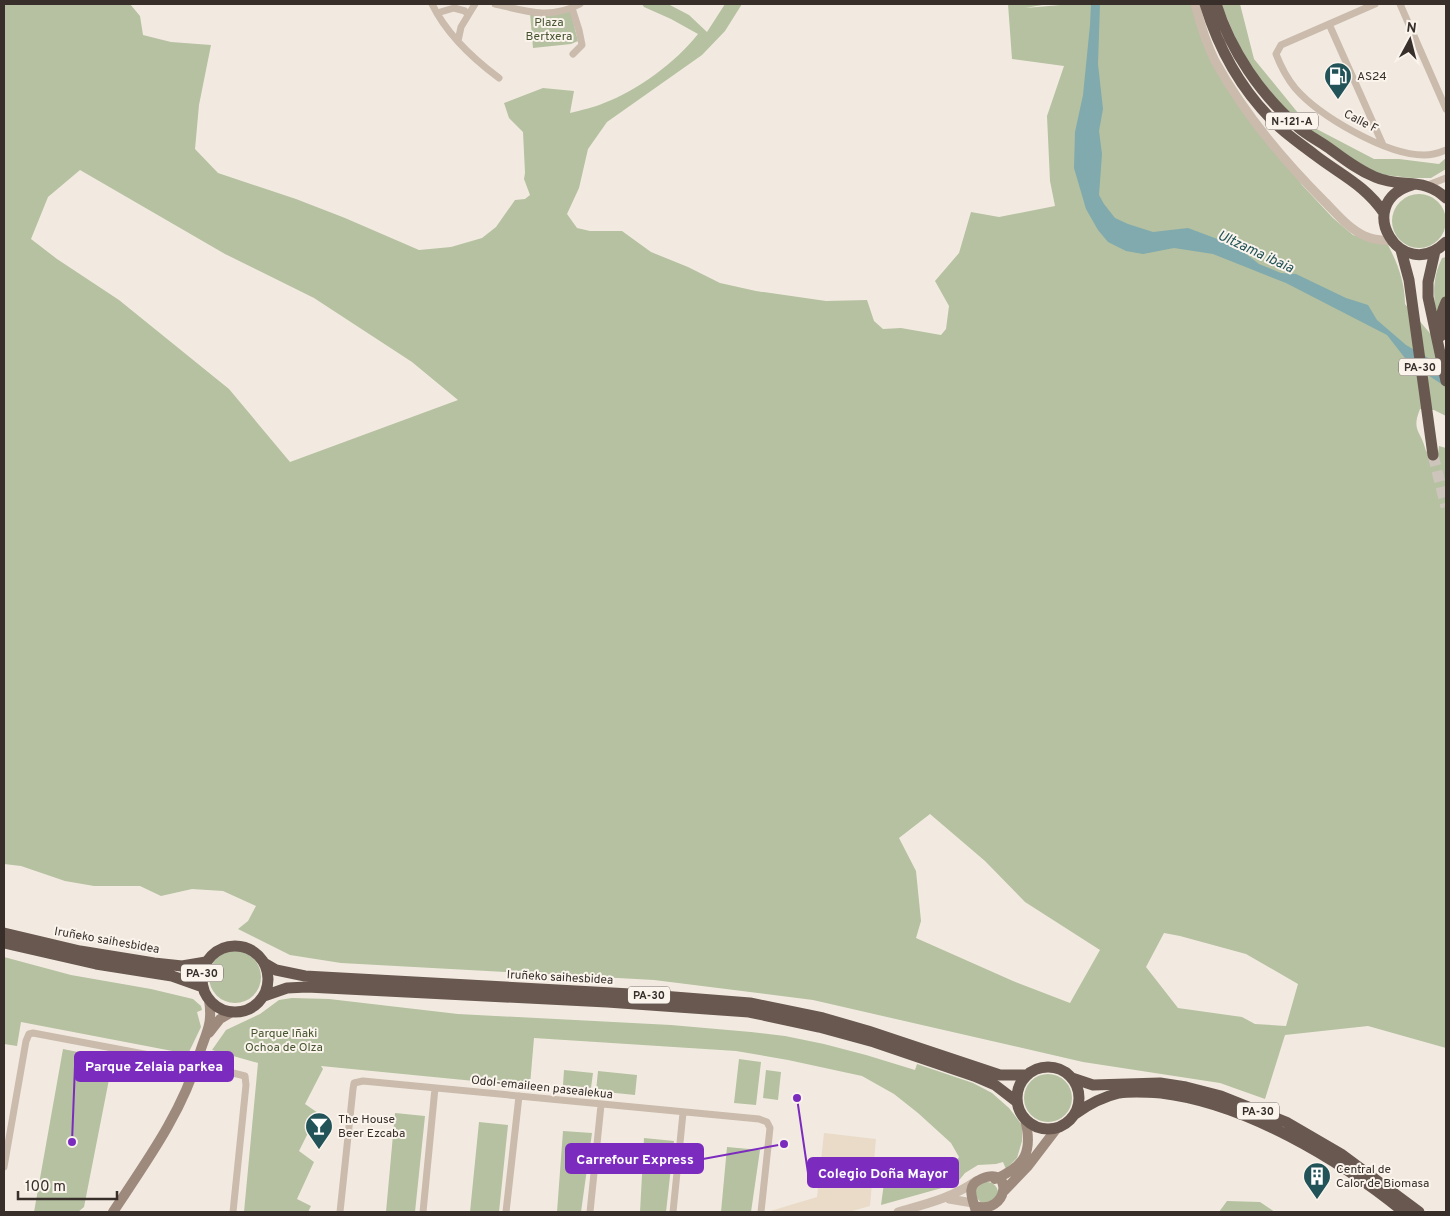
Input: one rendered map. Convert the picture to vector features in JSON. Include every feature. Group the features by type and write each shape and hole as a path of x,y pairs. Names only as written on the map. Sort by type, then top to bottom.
{"highway":[{"name":"N-121-A","path":"1205,4 1226,56 1243,85 1274,122 1316,156 1362,187 1374,199 1384,214"},
{"name":"N-121-A","path":"1216,4 1224,29 1253,79 1299,128 1356,167 1375,177 1391,182 1422,185"},
{"name":"PA-30","path":"1422,185 1402,188 1395,193 1384,214 1384,227 1391,241 1400,250 1409,280 1433,455"},
{"path":"1422,185 1437,189 1446,198"},
{"name":"PA-30","path":"1400,250 1418,255 1442,247"},
{"name":"PA-30","path":"1442,247 1428,282 1428,297 1438,334 1446,381"},
{"path":"1446,302 1442,310 1438,334 1446,360"},
{"name":"Iruñeko saihesbidea","path":"4,933 80,951 154,964 182,966 206,962"},
{"name":"Iruñeko saihesbidea","path":"4,943 96,964 172,976 202,987"},
{"name":"PA-30","path":"264,962 250,949 235,946 221,948 212,954 206,962 203,970 202,987 209,1000 215,1006 232,1012 250,1009 264,996"},
{"path":"264,962 268,974 268,985 264,996"},
{"name":"Iruñeko saihesbidea","path":"264,962 276,970 305,976 649,995 750,1003 823,1018 1000,1075 1026,1075"},
{"name":"Iruñeko saihesbidea","path":"264,996 287,988 307,987 607,1002 749,1012 819,1027 874,1042 974,1076 995,1085 1017,1102"},
{"name":"PA-30","path":"1026,1075 1035,1069 1055,1067 1065,1071 1072,1078 1093,1085 1160,1083 1186,1087 1221,1096 1286,1122 1342,1154 1419,1212"},
{"path":"1017,1102 1017,1092 1020,1083 1026,1075"},
{"path":"1072,1078 1077,1086 1079,1096 1075,1114"},
{"name":"PA-30","path":"1057,1128 1095,1100 1120,1093 1148,1092 1196,1100 1228,1109 1283,1133 1341,1166 1404,1212"},
{"name":"PA-30","path":"1017,1102 1025,1119"},
{"path":"1025,1119 1039,1128 1057,1128"}],"main road":[{"path":"113,1212 176,1113 207,1036 211,1013 209,1000"},
{"path":"207,1036 220,1019 232,1012"},
{"path":"995,1179 1004,1191 1003,1201 997,1209 992,1212 974,1207 970,1194 976,1181 986,1178 995,1179 1012,1171 1026,1154 1029,1134 1025,1119"},
{"path":"1004,1191 1028,1166 1057,1128"}],"street":[{"path":"432,4 449,32 470,55 500,78"},
{"path":"458,41 461,27 475,4"},
{"path":"495,4 530,13 572,8 580,4"},
{"path":"549,12 551,4"},
{"path":"1195,4 1204,37 1215,60 1228,83 1267,137 1306,183 1346,223 1364,236 1391,241"},
{"path":"1375,4 1329,24 1383,144"},
{"path":"1400,4 1446,108"},
{"path":"437,13 454,8 465,10 468,15"},
{"path":"572,8 582,45 573,54"},
{"name":"Calle F","path":"1329,24 1281,44 1276,54 1282,70 1295,88 1309,102 1354,132 1383,144 1423,155 1446,150"},
{"path":"1422,185 1446,178"},
{"path":"1364,236 1377,235 1384,227"},
{"path":"4,1167 26,1041 30,1034 33,1033 197,1064 245,1076 246,1085 233,1212"},
{"name":"Odol-emaileen pasealekua","path":"340,1212 354,1083 363,1080 601,1105 759,1119 767,1122 770,1128 761,1212"},
{"path":"422,1212 435,1088"},
{"path":"506,1212 519,1096"},
{"path":"590,1212 601,1105"},
{"path":"673,1212 683,1113"},
{"path":"898,1212 947,1199 962,1192 976,1181"},
{"path":"947,1199 961,1200 974,1207"}],"green space":[{"path":"4,4 130,4 140,16 143,35 171,42 211,45 199,105 195,149 218,173 296,199 419,250 451,247 482,238 496,227 515,200 525,199 530,195 524,179 523,132 509,118 504,103 543,88 574,91 570,113 591,108 617,98 667,65 698,34 644,7 642,4 668,4 689,15 707,32 725,4 742,4 725,31 702,55 607,122 588,149 579,188 567,214 577,228 590,231 622,231 651,252 720,283 756,291 826,301 867,300 874,321 883,329 901,328 941,335 946,329 949,306 935,281 959,253 971,212 999,217 1055,206 1050,181 1047,116 1064,66 1012,59 1008,4 1048,4 1025,8 1073,4 1196,4 1215,60 1302,185 1333,218 1353,235 1388,245 1400,274 1405,304 1446,352 1446,416 1434,410 1420,409 1416,422 1426,451 1433,455 1438,453 1439,446 1446,448 1446,1048 1368,1026 1285,1035 1265,1099 1220,1083 1083,1062 813,1000 654,980 341,963 290,955 238,929 248,921 256,906 223,891 192,889 161,896 140,886 94,886 65,881 21,866 4,864","holes":["80,170 225,254 314,298 412,362 458,400 290,462 229,389 119,300 57,259 31,239 48,197","930,814 985,861 1025,902 1100,950 1070,1003 1013,981 916,938 921,921 916,871 899,838","1164,933 1246,954 1298,984 1286,1026 1255,1024 1242,1017 1178,1008 1146,967"]},
{"path":"1221,4 1240,4 1254,59 1307,124 1374,159 1399,159 1439,164 1446,158 1446,169 1431,178 1376,174 1304,126 1261,86 1239,46"},
{"name":"Plaza Bertxera","path":"570,9 578,41 571,44 533,48 530,13"},
{"path":"1414,194 1424,194 1434,198 1442,206 1446,221 1442,236 1434,244 1424,248 1414,248 1404,244 1396,236 1392,226 1392,216 1396,206 1404,198"},
{"path":"1446,257 1446,294 1437,318 1434,295 1436,273 1442,258"},
{"path":"235,951 249,955 257,963 261,977 257,991 249,999 235,1003 221,999 213,991 209,977 213,963 221,955"},
{"path":"4,957 71,975 151,989 193,999 201,1006 202,1010 197,1012 201,1027 188,1054 21,1022 17,1046 4,1044"},
{"name":"Parque Iñaki Ochoa de Olza","path":"292,998 329,999 458,1014 671,1025 785,1036 824,1044 915,1070 917,1064 973,1083 992,1093 1009,1108 1022,1125 1022,1141 1017,1158 1006,1169 1003,1162 978,1165 965,1173 956,1184 881,1205 884,1183 919,1176 953,1166 959,1157 951,1143 918,1113 894,1094 862,1076 736,1051 534,1038 530,1085 525,1086 321,1066 323,1069 305,1104 318,1113 299,1151 314,1162 297,1199 311,1206 308,1212 244,1212 258,1063 212,1050 226,1030 260,1014 279,1000"},
{"path":"63,1049 113,1059 84,1207 78,1212 34,1212"},
{"path":"739,1059 761,1062 756,1105 734,1103"},
{"path":"564,1070 593,1073 591,1088 563,1085"},
{"path":"766,1070 781,1072 778,1100 763,1098"},
{"path":"598,1071 637,1075 635,1095 596,1091"},
{"path":"1043,1074 1053,1074 1065,1081 1072,1093 1072,1103 1065,1115 1053,1122 1043,1122 1035,1118 1028,1111 1024,1103 1024,1093 1028,1085 1035,1078"},
{"path":"395,1113 425,1116 415,1212 386,1212"},
{"path":"479,1122 508,1125 499,1212 470,1212"},
{"path":"563,1131 592,1133 581,1212 557,1212"},
{"path":"644,1138 674,1141 666,1212 640,1212"},
{"path":"727,1147 760,1150 751,1212 721,1212"},
{"path":"987,1182 995,1185 998,1193 995,1201 987,1204 979,1201 976,1193 979,1185"},
{"path":"1227,1201 1260,1202 1275,1212 1219,1212"}],"shaded area":[{"path":"824,1133 876,1139 870,1206 849,1212 767,1212 817,1197"}],"water":[{"path":"1091,4 1100,4 1098,64 1103,109 1099,131 1102,154 1099,195 1115,218 1153,232 1188,228 1236,246 1259,264 1281,273 1296,274 1346,298 1368,305 1377,320 1406,345 1437,363 1446,371 1446,387 1408,362 1387,335 1286,283 1213,254 1174,248 1143,254 1126,251 1108,242 1098,230 1086,209 1074,168 1075,132 1083,95"}],"tunnel":[{"path":"1433,455 1446,507"}],"place":[{"name":"AS24","path":"1338,100"},
{"name":"Colegio Doña Mayor","path":"797,1098"},
{"name":"Parque Zelaia parkea","path":"72,1142"},
{"name":"Carrefour Express","path":"784,1144"},
{"name":"The House Beer Ezcaba","path":"319,1150"},
{"name":"Central de Calor de Biomasa","path":"1317,1200"}],"water label":[{"name":"Ultzama ibaia","path":"1256,251"}]}
